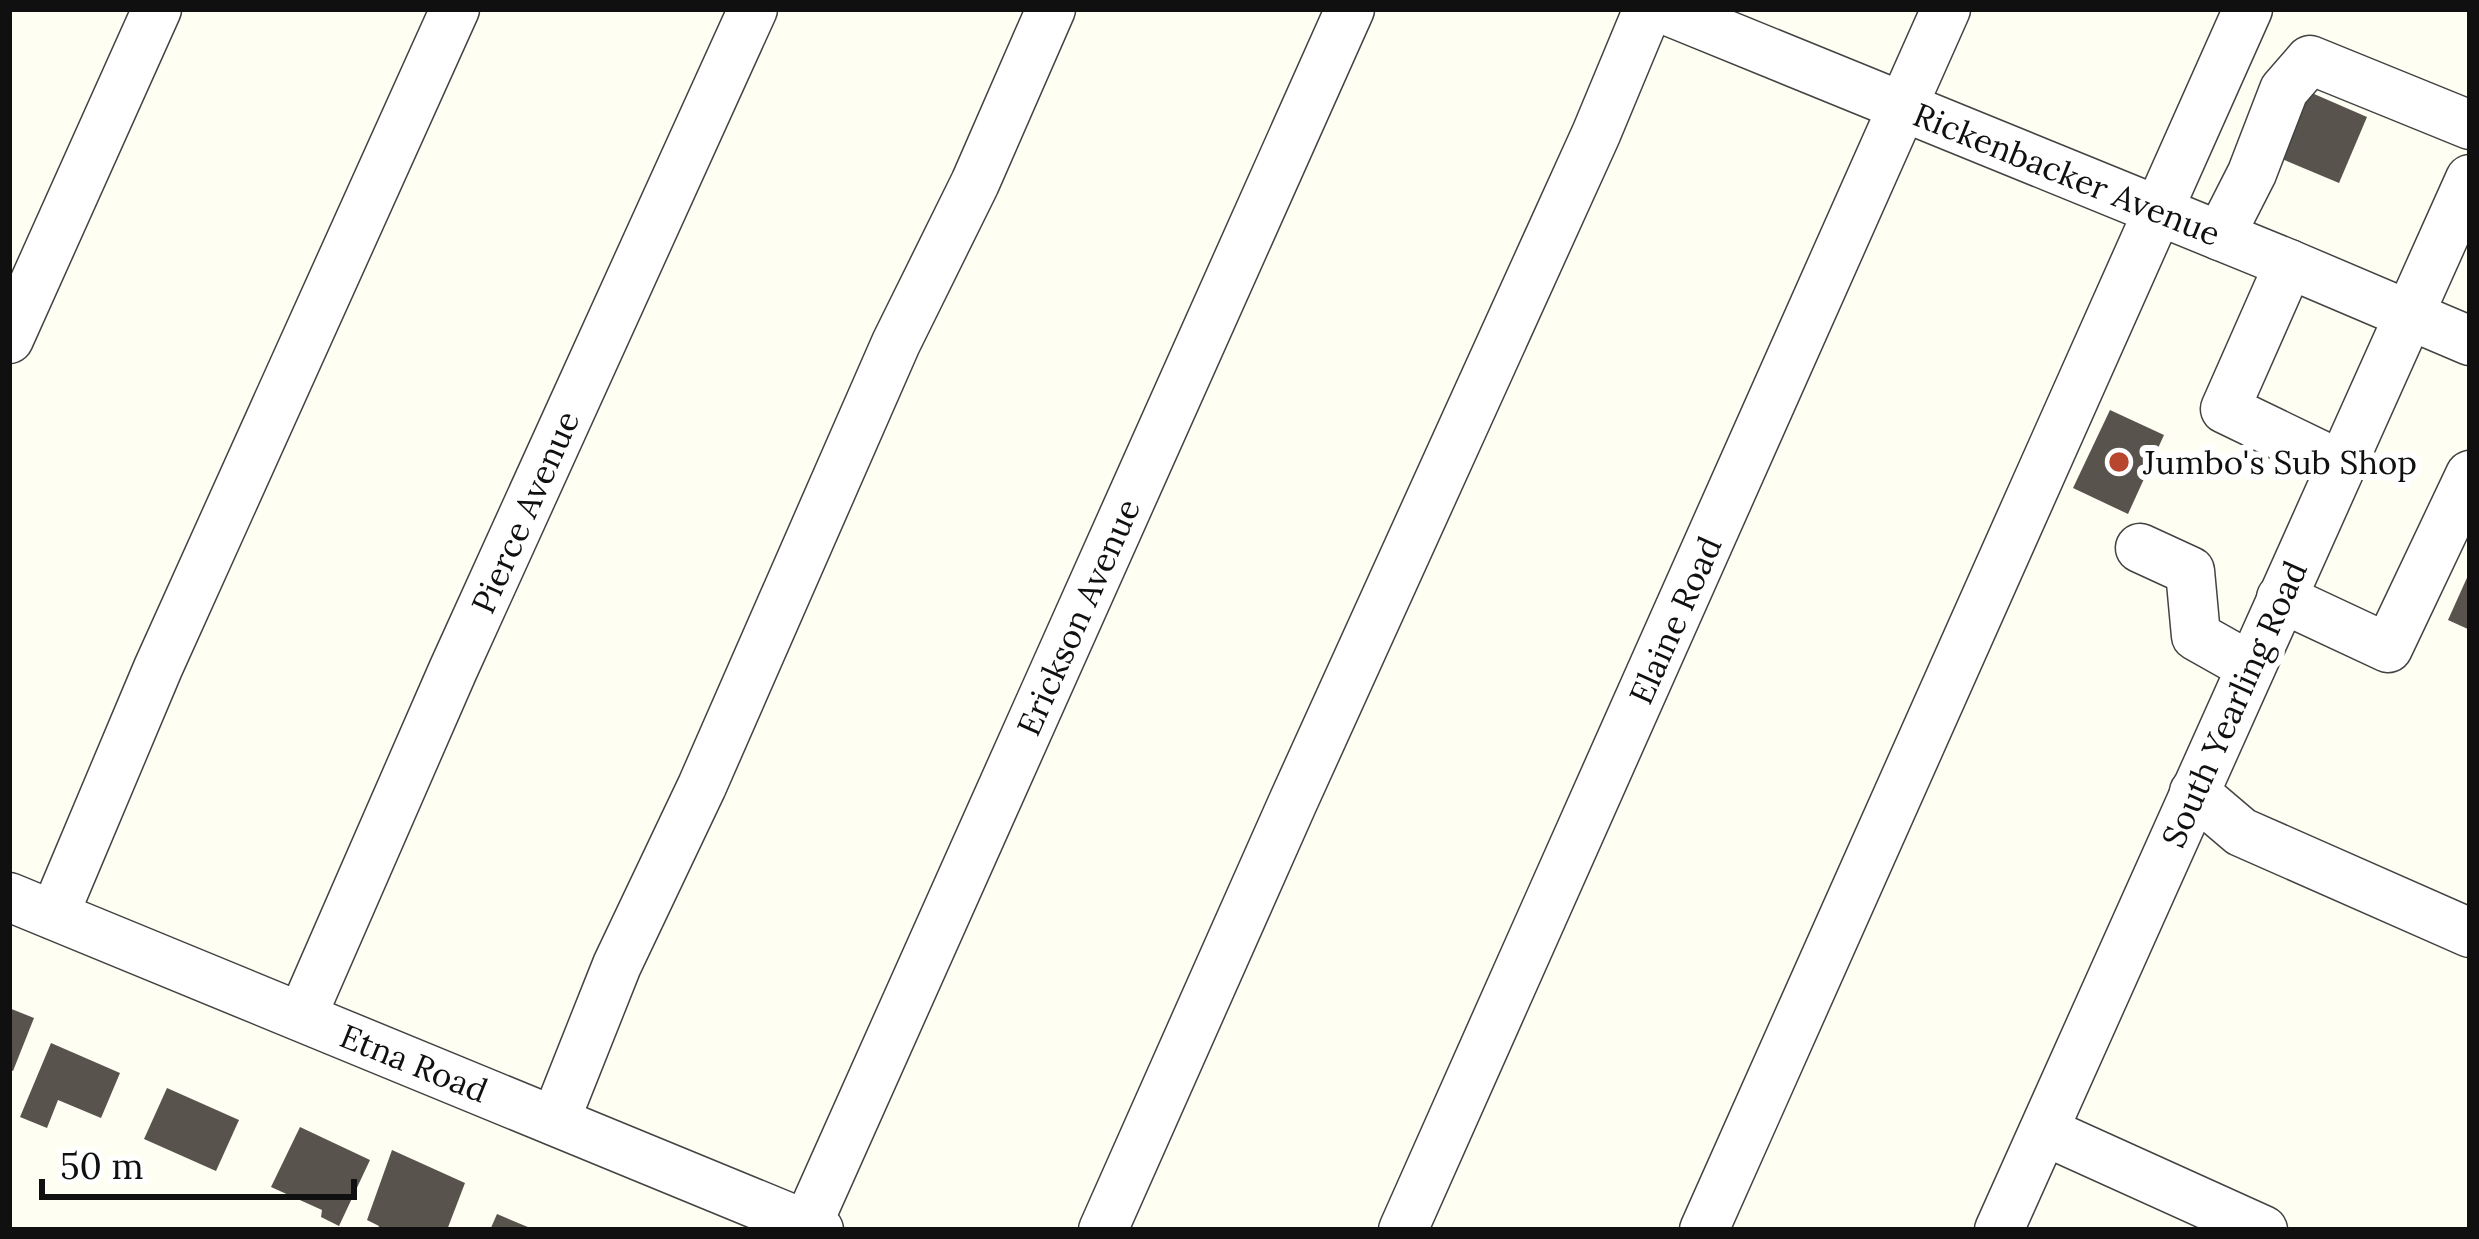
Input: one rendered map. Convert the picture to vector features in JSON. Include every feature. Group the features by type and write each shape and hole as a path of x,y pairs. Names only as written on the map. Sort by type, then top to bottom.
{"street":[{"path":"9,339 157,9"},
{"path":"54,915 158,668 455,9"},
{"name":"Pierce Avenue","path":"302,1016 453,670 753,9"},
{"path":"555,1121 616,964 702,786 896,343 975,183 1051,9"},
{"name":"Erickson Avenue","path":"813,1227 1350,9"},
{"path":"1103,1230 1559,218 1648,9"},
{"name":"Rickenbacker Avenue","path":"1663,9 2470,341"},
{"name":"Elaine Road","path":"1403,1230 1946,9"},
{"path":"1704,1230 2248,9"},
{"path":"2220,236 2252,173 2284,90 2310,60 2470,125"},
{"name":"South Yearling Road","path":"1999,1230 2470,179"},
{"path":"2289,264 2225,409 2341,465"},
{"path":"2281,598 2388,648 2470,475"},
{"path":"2140,548 2190,571 2195,636 2251,667"},
{"path":"2194,792 2241,832 2470,933"},
{"name":"Etna Road","path":"9,897 813,1227"},
{"path":"2044,1131 2263,1230"}],"building":[{"path":"2298,87 2367,117 2339,183 2270,154"},
{"name":"Jumbo's Sub Shop","path":"2110,410 2164,435 2128,514 2073,488"},
{"path":"2470,571 2470,630 2448,620"},
{"path":"9,1008 34,1018 13,1071 9,1069"},
{"path":"51,1043 120,1073 101,1118 58,1100 47,1128 20,1117"},
{"path":"167,1088 239,1120 216,1171 144,1139"},
{"path":"300,1127 370,1160 339,1226 321,1217 322,1210 271,1187"},
{"path":"392,1150 465,1183 447,1230 377,1230 379,1226 367,1220"},
{"path":"497,1214 535,1230 490,1230"}],"place":[{"name":"Jumbo's Sub Shop","path":"2119,462"}]}
